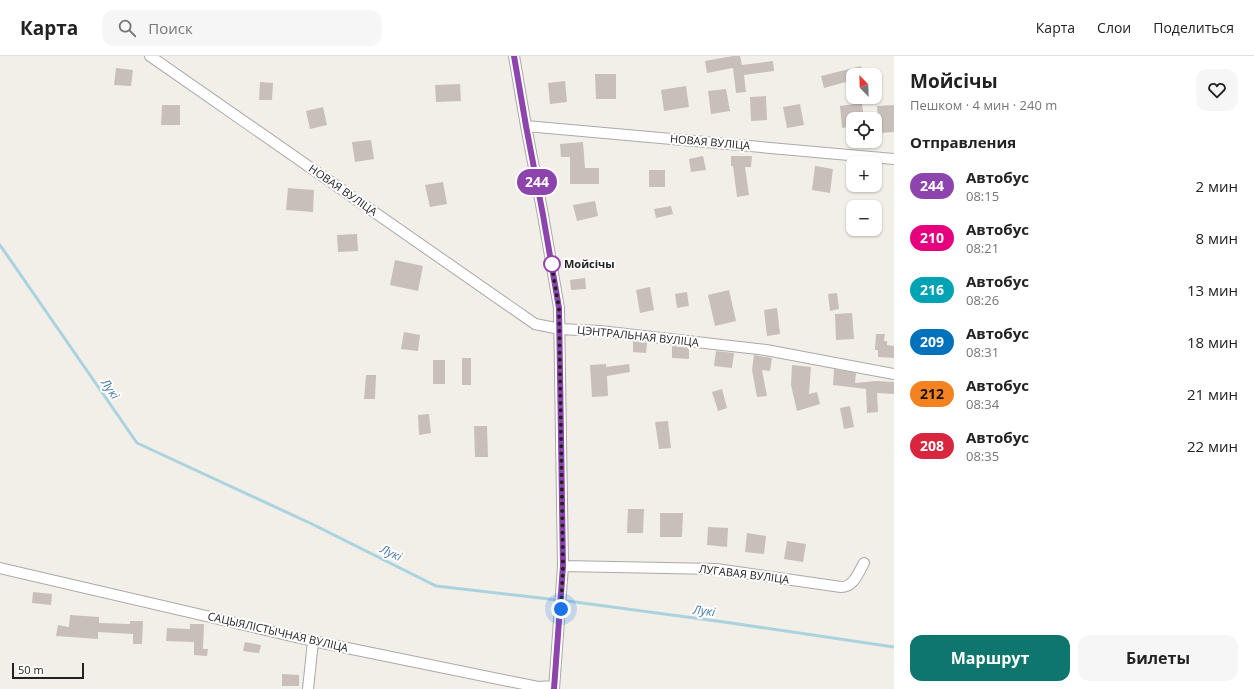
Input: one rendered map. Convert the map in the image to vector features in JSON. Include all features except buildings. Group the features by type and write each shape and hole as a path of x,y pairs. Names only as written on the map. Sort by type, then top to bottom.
{"street":[{"name":"НОВАЯ ВУЛІЦА","path":"150,56 535,324"},
{"path":"514,56 559,308 563,566 554,687"},
{"name":"НОВАЯ ВУЛІЦА","path":"526,126 894,159"},
{"name":"ЦЭНТРАЛЬНАЯ ВУЛІЦА","path":"535,324 560,329 600,331 766,350 894,374"},
{"name":"ЛУГАВАЯ ВУЛІЦА","path":"563,566 716,569 845,587 851,584 864,563"},
{"name":"САЦЫЯЛІСТЫЧНАЯ ВУЛІЦА","path":"0,568 313,640 538,687 554,687"},
{"path":"308,689 313,640"}],"waterway":[{"name":"Лукі","path":"0,245 137,443 312,524 436,586 575,602 894,647"}],"bus line":[{"name":"244","path":"514,56 559,308 563,566 554,689"}],"place":[{"name":"Мойсічы","path":"552,264"}],"route":[{"path":"552,264 551,262 559,308 563,566 561,609"}]}
